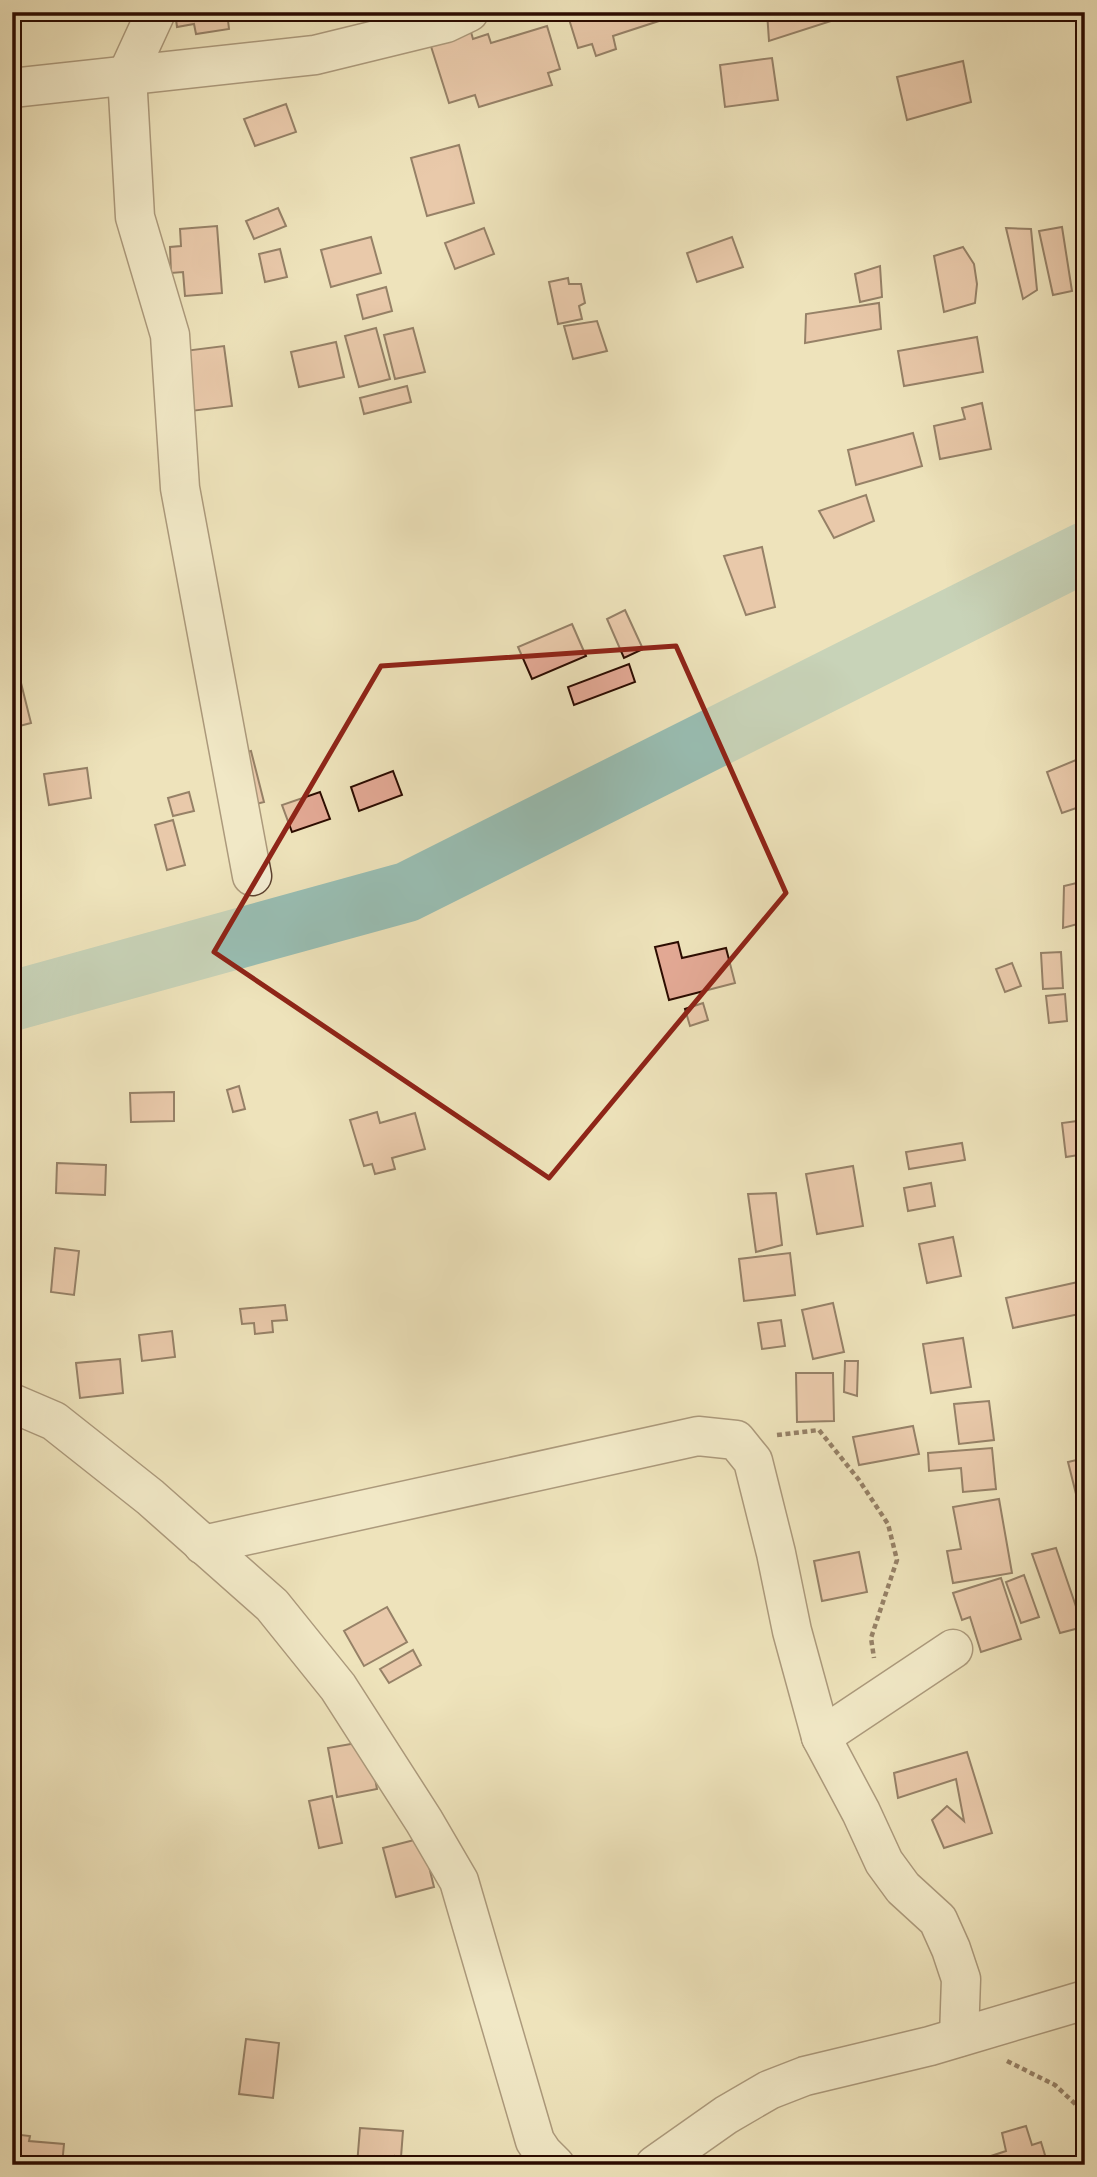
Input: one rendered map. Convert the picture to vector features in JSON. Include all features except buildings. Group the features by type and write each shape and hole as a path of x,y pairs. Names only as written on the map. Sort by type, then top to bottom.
{"street":[{"path":"156,12 127,75 135,217 170,335 180,488 252,876"},
{"path":"12,88 315,55 446,23 469,12"},
{"path":"13,1408 54,1421 150,1497 272,1605 338,1688 424,1821 459,1881 535,2141 555,2165"},
{"path":"204,1545 698,1436 736,1440 753,1461 792,1631 821,1737 884,1861 902,1888 938,1920 961,1979 960,2037"},
{"path":"821,1737 953,1649"},
{"path":"654,2165 726,2115 769,2090 806,2076 930,2046 1085,2000"}],"path":[{"path":"736,1440 819,1430 859,1480 888,1524 897,1560 871,1638 880,1697"},
{"path":"960,2037 1055,2085 1085,2113"}],"highlighted area":[{"path":"676,646 786,893 549,1178 214,952 381,666"}],"waterway":[{"path":"12,1001 407,892 1085,552"}]}
